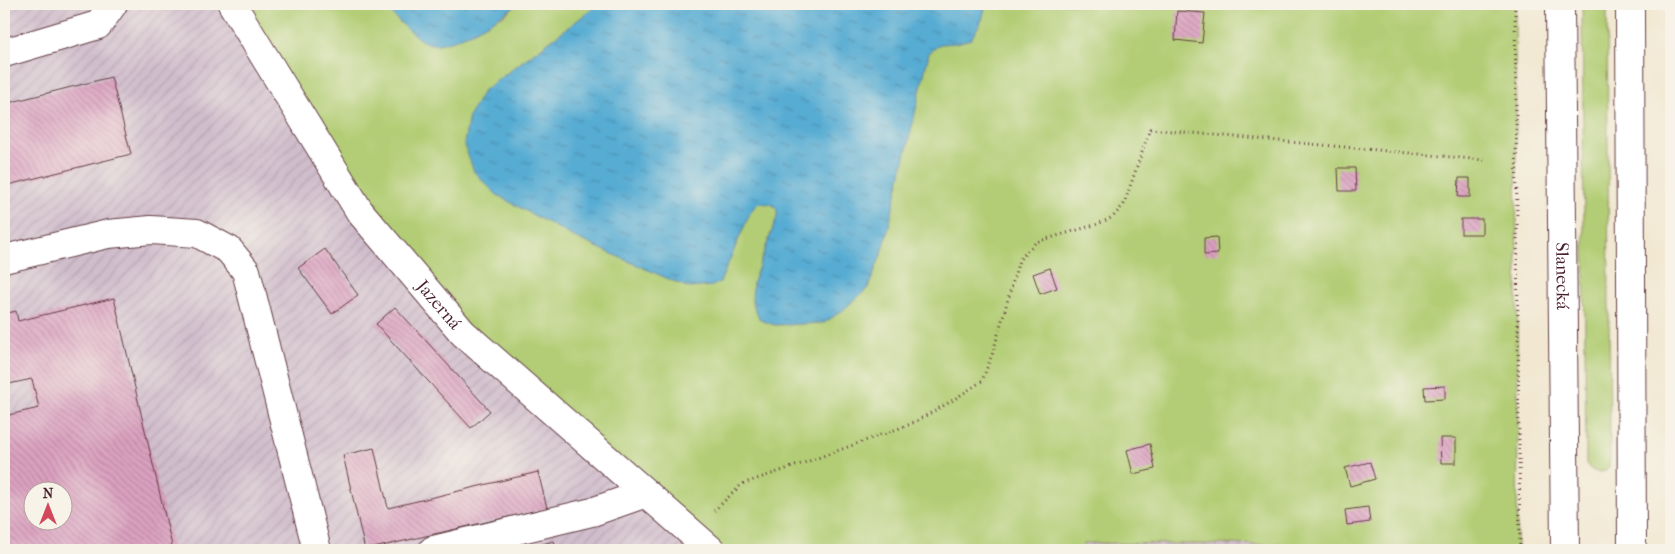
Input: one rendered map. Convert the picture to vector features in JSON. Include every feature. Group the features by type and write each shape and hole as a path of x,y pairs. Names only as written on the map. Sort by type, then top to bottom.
{"main road":[{"path":"4,54 98,24 113,4"},
{"name":"Jazerná","path":"232,4 360,212 463,333 702,542"},
{"name":"Slanecká","path":"1560,4 1565,550"},
{"path":"1630,4 1632,550"},
{"path":"4,259 108,234 151,230 197,233 229,250 246,271 317,550"},
{"path":"433,550 592,512 646,493"}],"path":[{"path":"1515,4 1520,550"},
{"path":"702,542 742,484 911,424 950,402 982,380 993,352 1019,260 1036,242 1098,224 1113,217 1124,204 1150,129 1484,160"}],"shaded area":[{"path":"4,4 232,4 711,550 4,550"},
{"path":"1083,543 1299,545 1298,550 1083,550"}],"green space":[{"path":"232,4 384,4 387,9 501,17 518,4 1515,4 1518,407 1517,550 1298,550 1298,545 1084,543 1083,550 711,550 463,333 366,219"},
{"path":"1582,4 1607,4 1610,457 1607,469 1600,472 1593,471 1586,463"},
{"path":"1668,4 1671,4 1671,234"}],"water":[{"path":"384,4 518,4 474,31 448,42 436,44 424,42 417,37"},
{"path":"599,4 986,4 982,20 971,39 956,43 940,44 929,53 884,247 868,288 843,310 824,323 775,325 760,320 752,302 753,282 777,217 777,210 772,204 758,203 751,211 720,282 712,286 689,288 574,237 497,195 474,172 464,144 469,116 483,91"}],"building":[{"path":"1177,11 1205,13 1202,43 1175,40"},
{"path":"111,77 131,154 4,186 4,104"},
{"path":"1338,168 1355,168 1356,191 1339,191"},
{"path":"1459,178 1470,178 1470,197 1458,197"},
{"path":"1461,219 1482,219 1482,234 1461,234"},
{"path":"1217,237 1218,254 1204,255 1204,238"},
{"path":"325,249 358,295 332,314 298,268"},
{"path":"1050,268 1057,288 1040,294 1033,274"},
{"path":"114,298 173,550 4,550 4,416 39,408 32,379 4,385 4,314 16,311 18,321"},
{"path":"395,307 490,411 471,428 376,324"},
{"path":"1445,386 1445,399 1425,400 1424,387"},
{"path":"1440,438 1456,438 1456,463 1441,463"},
{"path":"1150,444 1155,469 1133,474 1127,450"},
{"path":"374,448 388,508 538,472 547,508 365,550 343,455"},
{"path":"1370,462 1375,479 1350,486 1345,468"},
{"path":"1368,507 1370,522 1347,525 1345,510"},
{"path":"554,541 557,550 519,550"}]}
